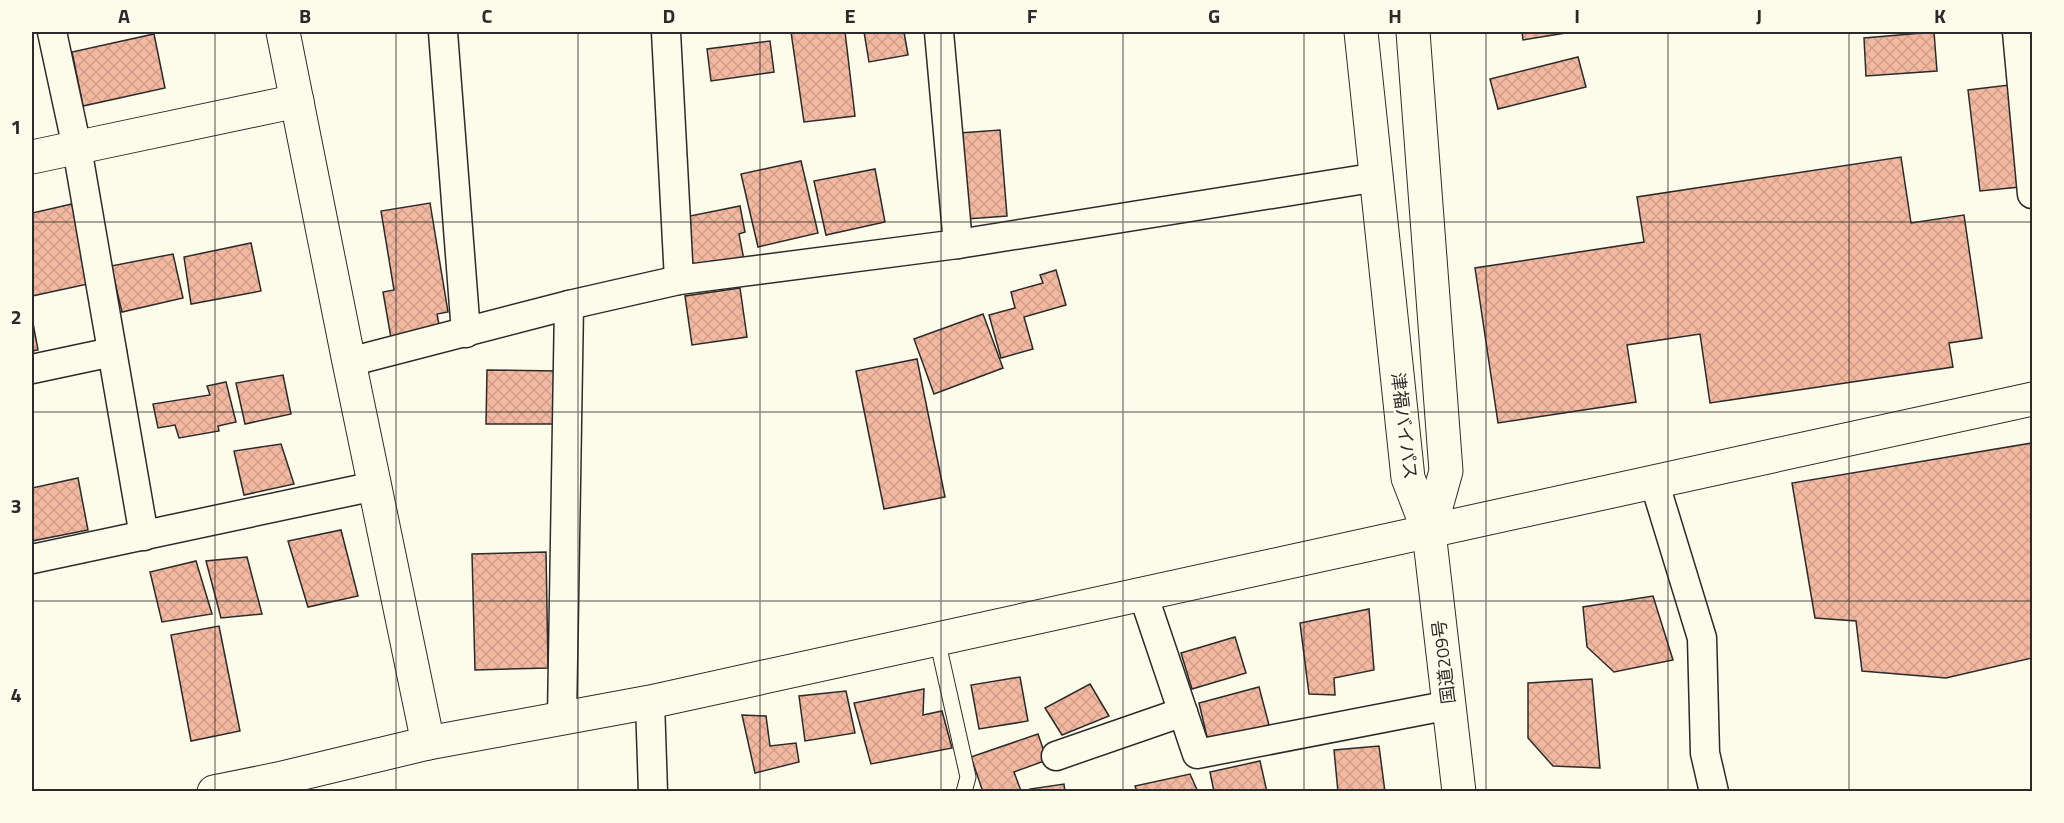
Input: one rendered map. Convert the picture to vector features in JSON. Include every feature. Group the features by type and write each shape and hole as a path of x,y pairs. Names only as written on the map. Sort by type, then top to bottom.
{"main road":[{"path":"283,32 428,743"},
{"name":"津福バイパス","path":"1361,32 1408,478 1429,532"},
{"name":"津福バイパス","path":"1413,32 1446,471 1429,532"},
{"path":"32,157 297,101"},
{"path":"214,792 277,785 428,743 650,702 2032,399"},
{"name":"国道209号","path":"1429,532 1460,792"}],"street":[{"path":"52,32 76,148 144,536"},
{"path":"443,32 466,333"},
{"path":"666,32 679,280"},
{"path":"939,32 958,244"},
{"path":"2017,32 2032,194"},
{"path":"349,362 569,305 679,280 958,244 1378,177"},
{"path":"562,718 569,305"},
{"path":"32,369 112,352"},
{"path":"1654,481 1702,638 1705,753 1714,792"},
{"path":"32,558 375,486"},
{"path":"1143,594 1197,754 1449,705"},
{"path":"650,702 653,792"},
{"path":"1056,756 1183,712"}],"lane":[{"path":"937,639 968,777 964,792"}],"building":[{"path":"791,32 845,32 855,116 804,122"},
{"path":"864,32 904,32 908,55 869,62"},
{"path":"1522,32 1572,32 1523,40"},
{"path":"1934,32 1937,71 1866,76 1864,38"},
{"path":"154,34 165,88 83,106 72,52"},
{"path":"770,41 774,72 711,81 707,49"},
{"path":"1578,57 1586,87 1498,109 1490,79"},
{"path":"2009,85 2020,187 1980,191 1968,90"},
{"path":"1000,130 1007,216 967,219 960,133"},
{"path":"1901,157 1911,223 1964,215 1982,338 1949,343 1953,367 1710,403 1700,334 1627,345 1636,402 1498,423 1475,268 1644,242 1637,197"},
{"path":"801,161 818,233 758,247 741,174"},
{"path":"875,169 885,222 826,235 814,181"},
{"path":"430,203 448,312 437,314 440,330 391,338 383,292 394,290 381,211"},
{"path":"72,204 88,284 32,296 32,213"},
{"path":"740,206 745,232 739,234 744,260 690,271 680,218"},
{"path":"251,243 261,291 191,304 184,257"},
{"path":"173,254 183,298 122,312 111,266"},
{"path":"1056,270 1066,305 1024,317 1033,349 1001,358 989,315 1015,308 1011,292 1043,283 1040,275"},
{"path":"740,288 747,337 692,345 685,296"},
{"path":"983,314 1003,368 934,394 914,339"},
{"path":"32,318 38,350 32,351"},
{"path":"917,359 945,497 884,509 856,371"},
{"path":"487,370 558,371 558,424 486,424"},
{"path":"283,375 291,414 245,424 236,383"},
{"path":"226,382 236,422 218,426 219,431 179,438 175,425 158,428 153,404 210,395 207,386"},
{"path":"2032,443 2032,658 1946,678 1862,671 1856,621 1815,618 1792,483"},
{"path":"281,444 294,484 244,495 234,451"},
{"path":"78,478 88,530 32,541 32,488"},
{"path":"341,530 358,596 308,607 288,541"},
{"path":"546,552 548,668 475,670 472,554"},
{"path":"247,557 262,614 221,618 206,561"},
{"path":"196,561 212,614 162,622 150,572"},
{"path":"1653,596 1673,660 1614,672 1587,647 1583,607"},
{"path":"1369,609 1374,670 1334,678 1335,695 1309,694 1300,623"},
{"path":"219,626 240,731 191,741 171,635"},
{"path":"1235,637 1246,673 1192,689 1181,653"},
{"path":"1020,677 1028,721 979,729 971,685"},
{"path":"1592,679 1600,768 1553,766 1528,738 1528,683"},
{"path":"1090,684 1109,716 1062,735 1045,708"},
{"path":"1259,687 1269,725 1208,741 1199,703"},
{"path":"924,689 923,715 942,711 952,748 871,764 854,703"},
{"path":"846,691 855,733 805,741 799,696"},
{"path":"742,715 766,716 770,746 796,743 799,762 755,773"},
{"path":"1038,734 1047,760 1014,772 1021,791 983,792 971,757"},
{"path":"1379,746 1385,792 1338,792 1334,750"},
{"path":"1260,761 1267,792 1214,792 1210,772"},
{"path":"1190,774 1198,792 1137,792 1135,786"},
{"path":"1064,784 1065,792 1031,792 1030,789"}]}
